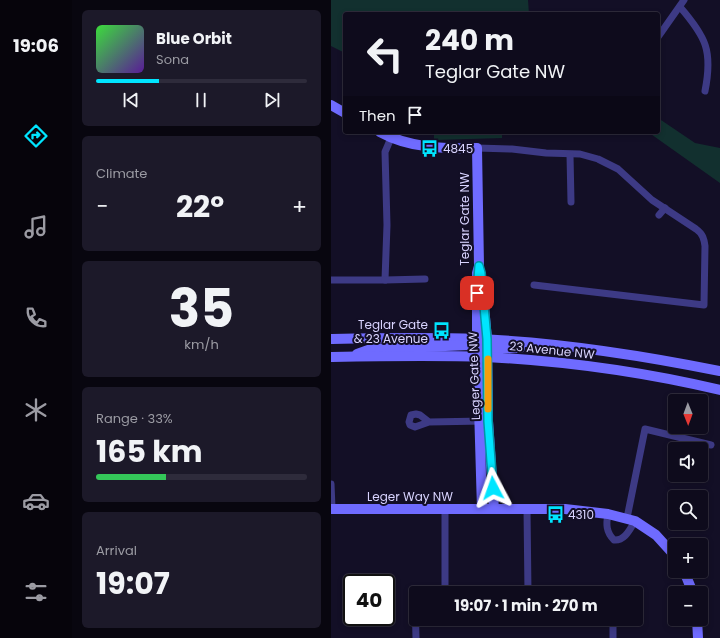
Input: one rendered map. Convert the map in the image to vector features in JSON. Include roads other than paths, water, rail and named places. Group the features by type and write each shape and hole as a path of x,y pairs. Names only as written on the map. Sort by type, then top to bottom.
{"street":[{"path":"660,34 684,0"},
{"path":"680,7 691,20 706,43 708,76 705,91"},
{"path":"331,105 343,112"},
{"path":"384,134 391,138 418,145 438,148 512,149 527,152 570,155 580,154 598,159 618,169 652,200 701,232 703,237 705,246 704,305 534,284"},
{"path":"385,280 387,225 385,152 391,138"},
{"name":"Teglar Gate NW","path":"477,148 479,266 477,273 482,347"},
{"path":"570,155 571,202"},
{"path":"659,215 665,208"},
{"path":"331,280 425,279"},
{"name":"23 Avenue NW","path":"331,338 415,338 482,347 720,390"},
{"name":"23 Avenue NW","path":"482,347 540,343 644,356 720,371"},
{"path":"331,357 352,356 371,349 482,347"},
{"name":"Leger Gate NW","path":"481,509 484,421 482,347"},
{"path":"429,422 484,421"},
{"name":"Leger Gate NW","path":"484,421 494,509"},
{"path":"608,514 606,524 610,536 614,540 622,538 628,533 631,519 645,429 711,445"},
{"path":"331,484 332,508"},
{"name":"Leger Way NW","path":"332,508 565,508 631,519 656,535 668,548"},
{"path":"445,509 445,586"},
{"path":"527,509 528,586"},
{"path":"416,626 416,638"},
{"path":"613,626 613,638"},
{"path":"697,626 698,638"}],"place":[{"name":"4845","path":"430,148"},
{"name":"Teglar Gate & 23 Avenue","path":"441,331"},
{"name":"4310","path":"555,514"}]}
